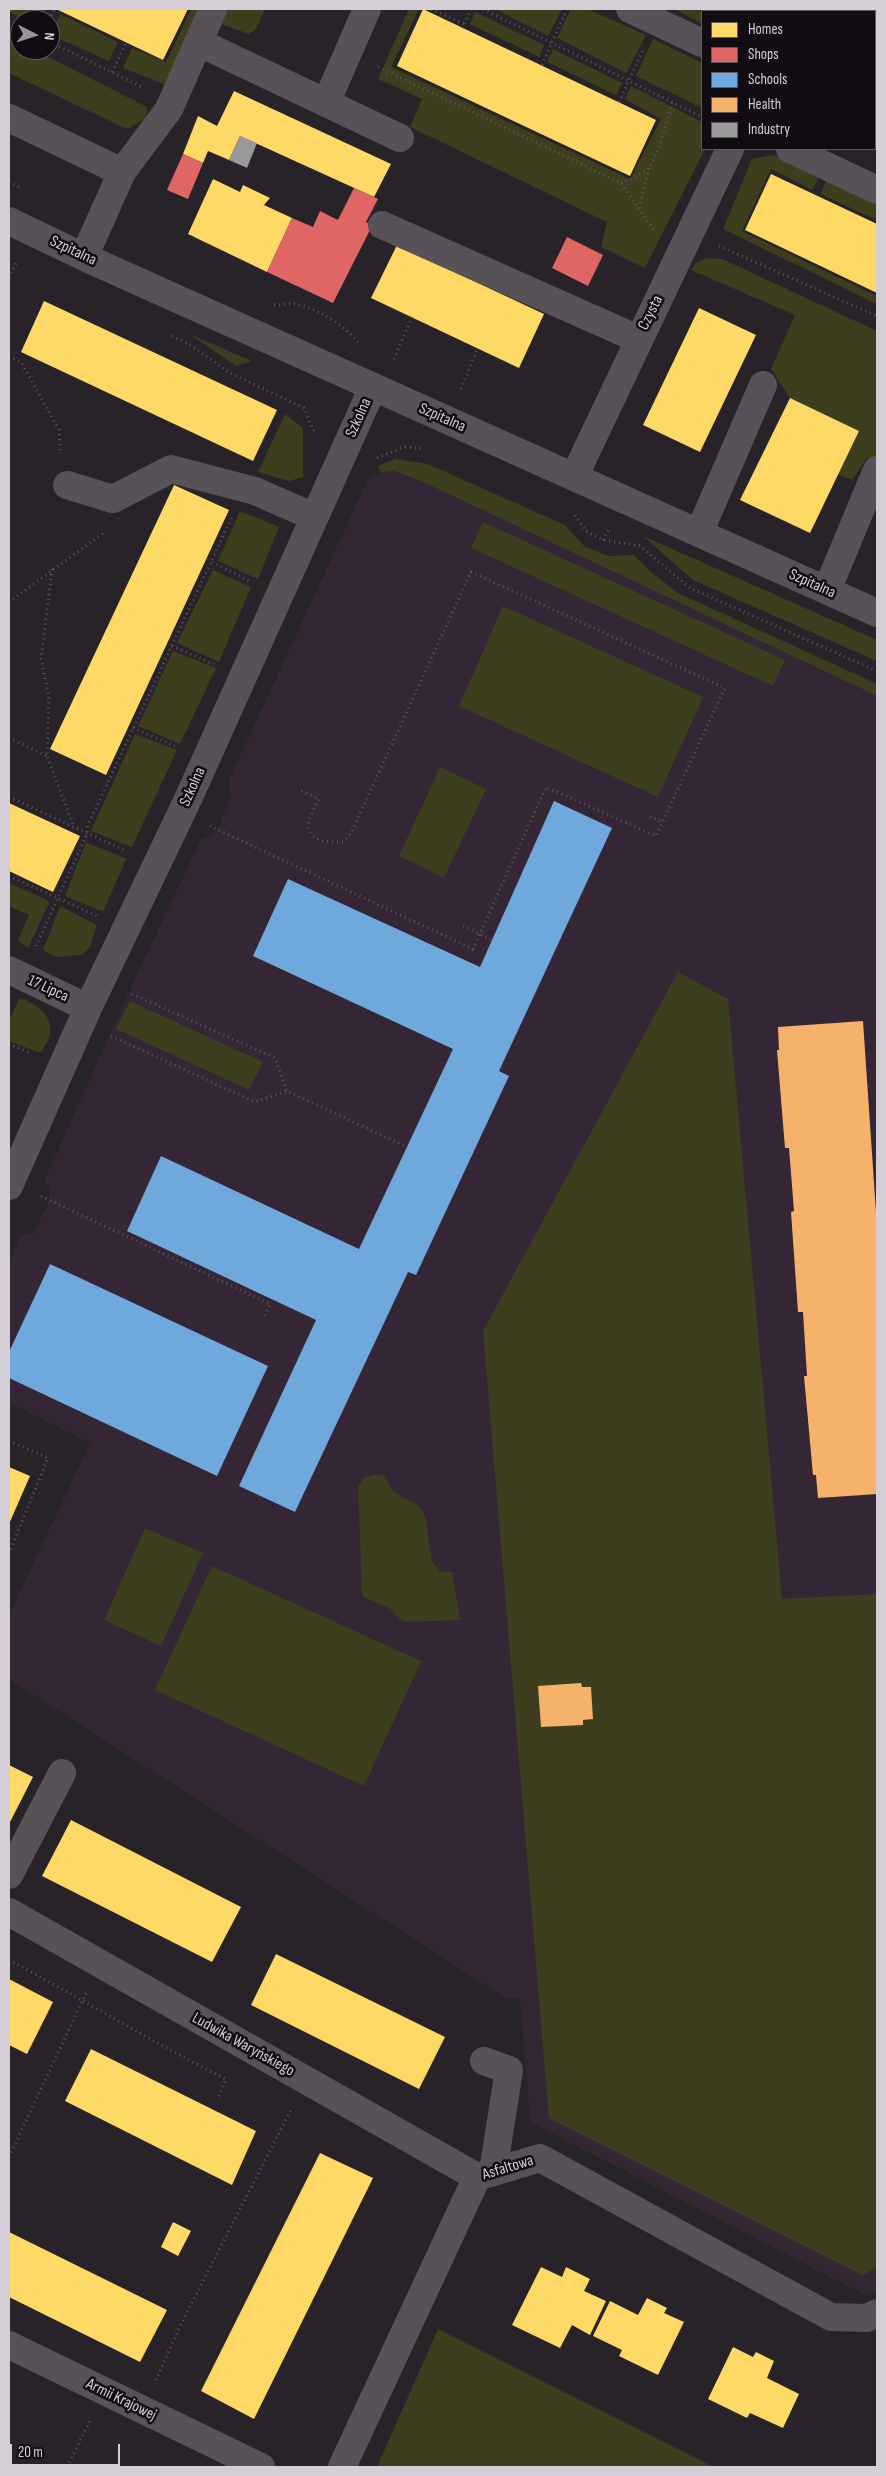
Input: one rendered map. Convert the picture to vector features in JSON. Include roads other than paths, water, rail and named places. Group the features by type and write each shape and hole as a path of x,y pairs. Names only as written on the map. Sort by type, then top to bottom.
{"street":[{"path":"84,257 122,172 172,102 213,9"},
{"path":"326,103 367,9"},
{"path":"630,9 701,43"},
{"path":"198,42 400,138"},
{"path":"9,118 122,172"},
{"name":"Czysta","path":"574,477 730,150"},
{"path":"792,150 877,190"},
{"name":"Szpitalna","path":"9,221 84,257 877,613"},
{"path":"382,224 638,339"},
{"path":"698,533 763,385"},
{"name":"Szkolna","path":"21,1189 15,1156 189,798 374,387"},
{"path":"67,485 113,499 171,468 255,491 314,517"},
{"path":"827,590 877,470"},
{"name":"17 Lipca","path":"15,974 88,1008"},
{"path":"9,1875 62,1773"},
{"name":"Ludwika Waryńskiego","path":"9,1912 485,2174"},
{"path":"484,2061 509,2070 485,2174"},
{"name":"Asfaltowa","path":"342,2467 485,2174 540,2158 831,2317 874,2323"},
{"name":"Armii Krajowej","path":"9,2345 261,2467"}]}
